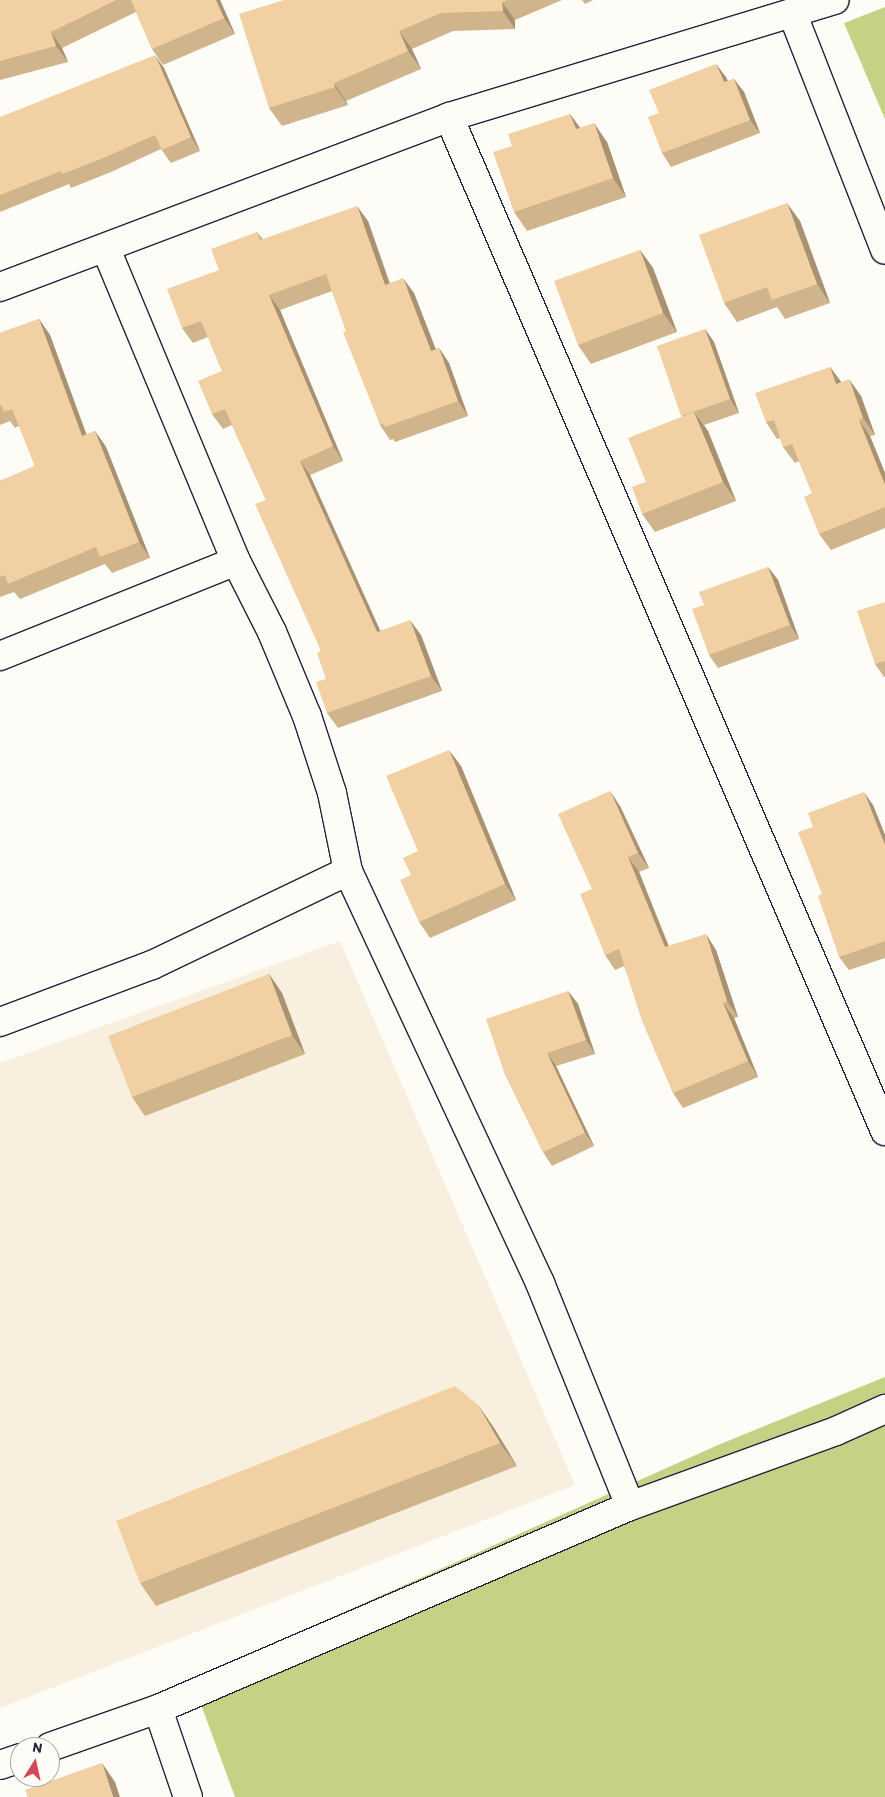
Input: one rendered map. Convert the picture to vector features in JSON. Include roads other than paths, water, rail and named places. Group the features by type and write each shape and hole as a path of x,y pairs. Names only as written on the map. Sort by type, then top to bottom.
{"street":[{"path":"0,287 106,249 449,117 793,15 835,0"},
{"path":"793,15 885,250"},
{"path":"449,117 885,1131"},
{"path":"106,249 236,561 272,632 307,716 332,793 348,871 540,1283 630,1506"},
{"path":"0,656 236,561"},
{"path":"0,1022 152,965 348,871"},
{"path":"60,1743 158,1709 630,1506 836,1431 885,1409"},
{"path":"158,1709 188,1797"}]}
